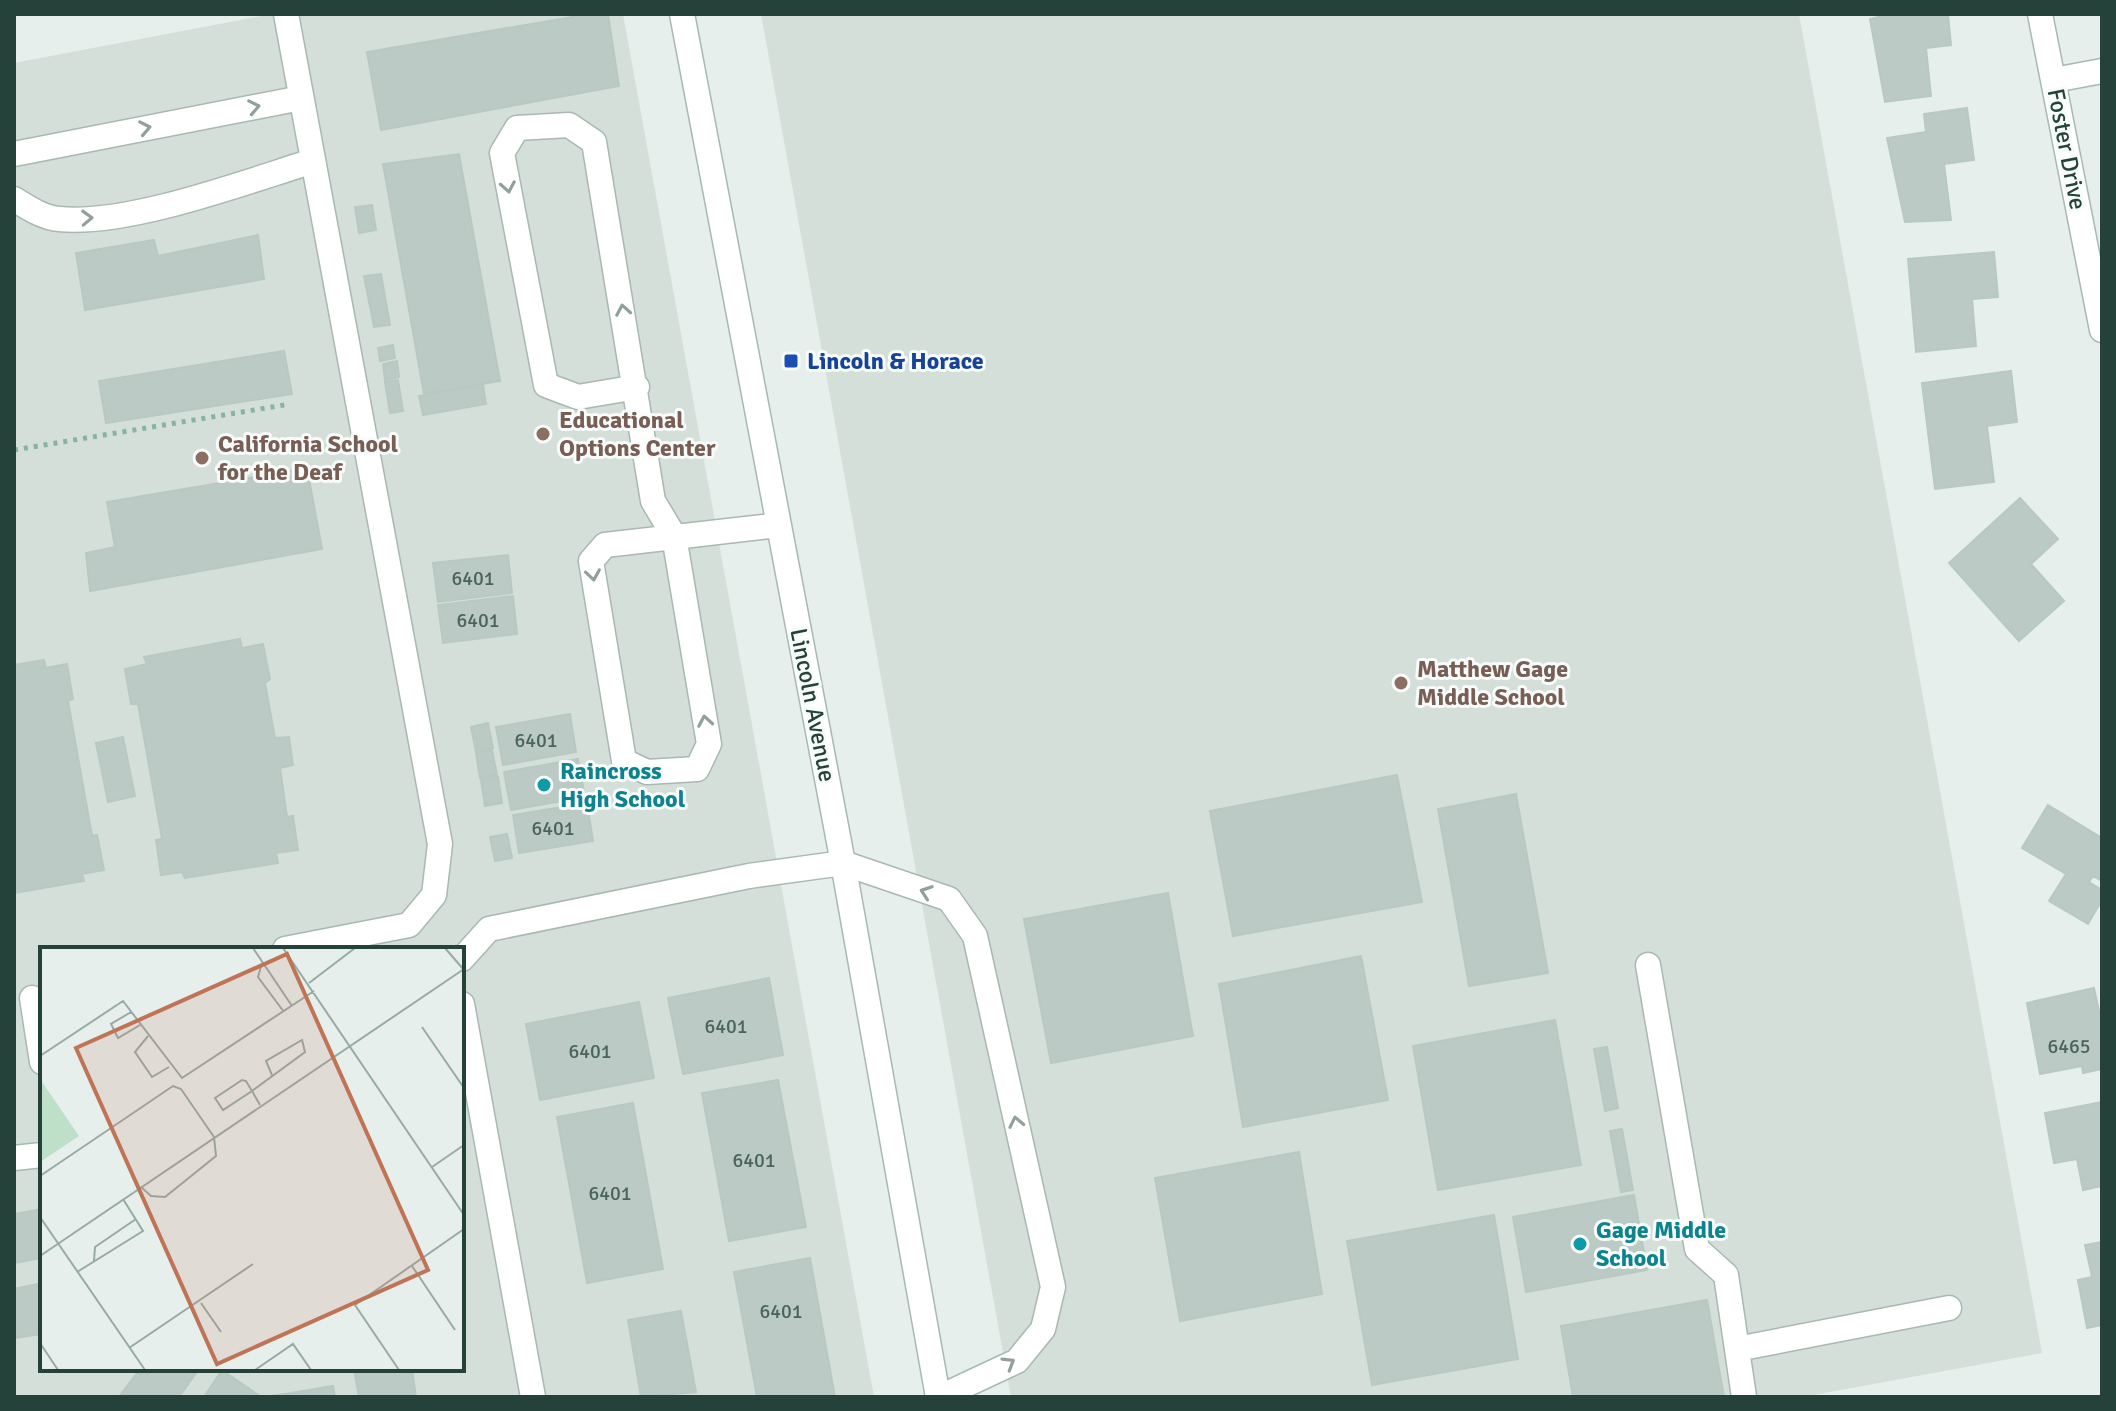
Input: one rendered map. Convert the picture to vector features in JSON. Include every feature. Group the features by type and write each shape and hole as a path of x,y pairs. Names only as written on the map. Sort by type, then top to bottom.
{"street":[{"path":"286,14 440,844 434,895 409,925 338,944 306,947"},
{"name":"Lincoln Avenue","path":"682,14 843,863 939,1397"},
{"name":"Foster Drive","path":"2040,14 2102,330"},
{"path":"2054,80 2102,71"},
{"path":"14,154 301,98"},
{"path":"637,387 578,397 546,385 502,153 517,128 569,125 594,142 637,387 653,501 674,536 709,744 697,769 647,772 624,761 591,561 605,545 674,536 779,525"},
{"path":"14,199 57,219 111,217 223,189 313,161"},
{"path":"464,957 489,929 749,876 843,863 949,899 975,936 1053,1287 1043,1329 1017,1361 939,1397"},
{"path":"1648,965 1697,1249 1726,1275 1744,1397"},
{"path":"29,999 40,1052"},
{"path":"464,1015 533,1397"},
{"path":"14,1158 40,1155"},
{"path":"1737,1349 1949,1308"}],"path":[{"path":"14,450 290,404"}],"shaded area":[{"path":"272,14 623,14 874,1397 14,1397 14,63"},
{"name":"Matthew Gage Middle School","path":"761,14 1799,14 2042,1353 1803,1397 1011,1397"}],"building":[{"path":"590,14 608,14 619,86 381,130 367,52"},
{"path":"1891,14 1948,14 1951,45 1926,48 1931,96 1885,102 1870,19"},
{"path":"1967,108 1974,160 1944,164 1951,220 1905,222 1887,138 1926,132 1924,114"},
{"path":"459,154 500,381 424,394 383,164"},
{"path":"372,205 376,230 359,233 355,207"},
{"path":"258,235 264,279 85,310 76,253 154,240 158,256"},
{"path":"1994,252 1998,297 1972,299 1976,346 1916,352 1908,259"},
{"path":"381,274 390,325 374,327 364,276"},
{"path":"393,345 395,358 380,361 378,348"},
{"path":"284,351 292,394 106,423 99,381"},
{"path":"397,361 399,377 385,380 383,364"},
{"path":"2011,371 2017,422 1987,426 1994,482 1935,489 1922,383"},
{"path":"398,380 403,411 390,413 385,382"},
{"path":"483,385 486,404 423,415 419,396"},
{"path":"307,468 322,549 90,591 86,553 115,547 107,502"},
{"path":"2020,498 2058,539 2031,564 2064,601 2019,641 1949,563"},
{"path":"508,555 512,593 438,602 433,563"},
{"path":"513,596 517,634 443,643 438,605"},
{"path":"240,639 242,648 263,644 270,679 265,683 275,738 289,737 293,765 280,768 287,817 293,816 298,850 276,853 278,863 185,878 182,872 161,875 156,840 162,839 138,704 131,704 125,669 147,664 144,657"},
{"path":"44,660 46,668 67,664 73,699 68,701 92,836 97,835 104,870 82,874 84,881 14,893 14,665"},
{"name":"Raincross High School","path":"570,714 576,752 503,765 496,727"},
{"name":"Raincross High School","path":"488,723 493,748 476,752 471,727"},
{"path":"123,737 135,796 108,802 96,743"},
{"name":"Raincross High School","path":"492,750 497,775 480,778 476,753"},
{"name":"Raincross High School","path":"578,759 585,797 511,810 504,772"},
{"path":"1397,775 1422,902 1233,936 1210,811"},
{"name":"Raincross High School","path":"498,777 502,803 485,806 481,780"},
{"path":"1516,794 1548,973 1469,986 1438,809"},
{"name":"Raincross High School","path":"587,803 593,841 519,853 513,815"},
{"path":"2048,805 2102,838 2102,881 2093,876 2089,882 2102,890 2102,900 2088,924 2049,901 2066,874 2022,848"},
{"name":"Raincross High School","path":"507,834 512,858 495,861 490,837"},
{"path":"1168,893 1193,1036 1051,1063 1024,919"},
{"path":"1361,956 1388,1100 1243,1127 1219,984"},
{"path":"769,978 783,1055 683,1074 668,998"},
{"path":"2094,988 2102,1025 2102,1069 2083,1073 2082,1066 2040,1074 2027,1003"},
{"path":"639,1002 654,1078 540,1100 526,1024"},
{"path":"1555,1020 1581,1165 1438,1190 1413,1046"},
{"path":"1607,1047 1618,1108 1605,1111 1594,1049"},
{"path":"778,1080 806,1227 729,1241 702,1093"},
{"path":"2102,1102 2102,1186 2083,1190 2077,1159 2054,1163 2045,1113"},
{"path":"633,1103 663,1269 587,1283 557,1117"},
{"name":"Gage Middle School","path":"1622,1129 1633,1190 1621,1192 1610,1131"},
{"path":"1299,1152 1322,1294 1180,1321 1155,1178"},
{"name":"Gage Middle School","path":"1634,1195 1647,1270 1526,1292 1513,1217"},
{"path":"40,1209 40,1258 14,1263 14,1214"},
{"path":"1494,1215 1518,1359 1372,1385 1347,1241"},
{"path":"2102,1242 2102,1325 2087,1328 2078,1280 2092,1277 2085,1245"},
{"path":"810,1258 835,1397 757,1397 734,1272"},
{"path":"40,1283 40,1334 14,1338 14,1289"},
{"path":"1707,1300 1724,1397 1573,1397 1561,1326"},
{"path":"681,1311 696,1392 641,1397 628,1320"},
{"path":"138,1371 198,1371 179,1397 119,1397"},
{"path":"223,1371 261,1397 204,1397"},
{"path":"354,1371 412,1371 416,1397 359,1397"},
{"path":"333,1386 335,1397 264,1397 285,1394"}],"place":[{"name":"Lincoln & Horace","path":"791,361"},
{"name":"Educational Options Center","path":"543,434"},
{"name":"California School for the Deaf","path":"202,458"},
{"name":"Matthew Gage Middle School","path":"1401,683"},
{"name":"Raincross High School","path":"544,785"},
{"name":"Gage Middle School","path":"1580,1244"}]}
